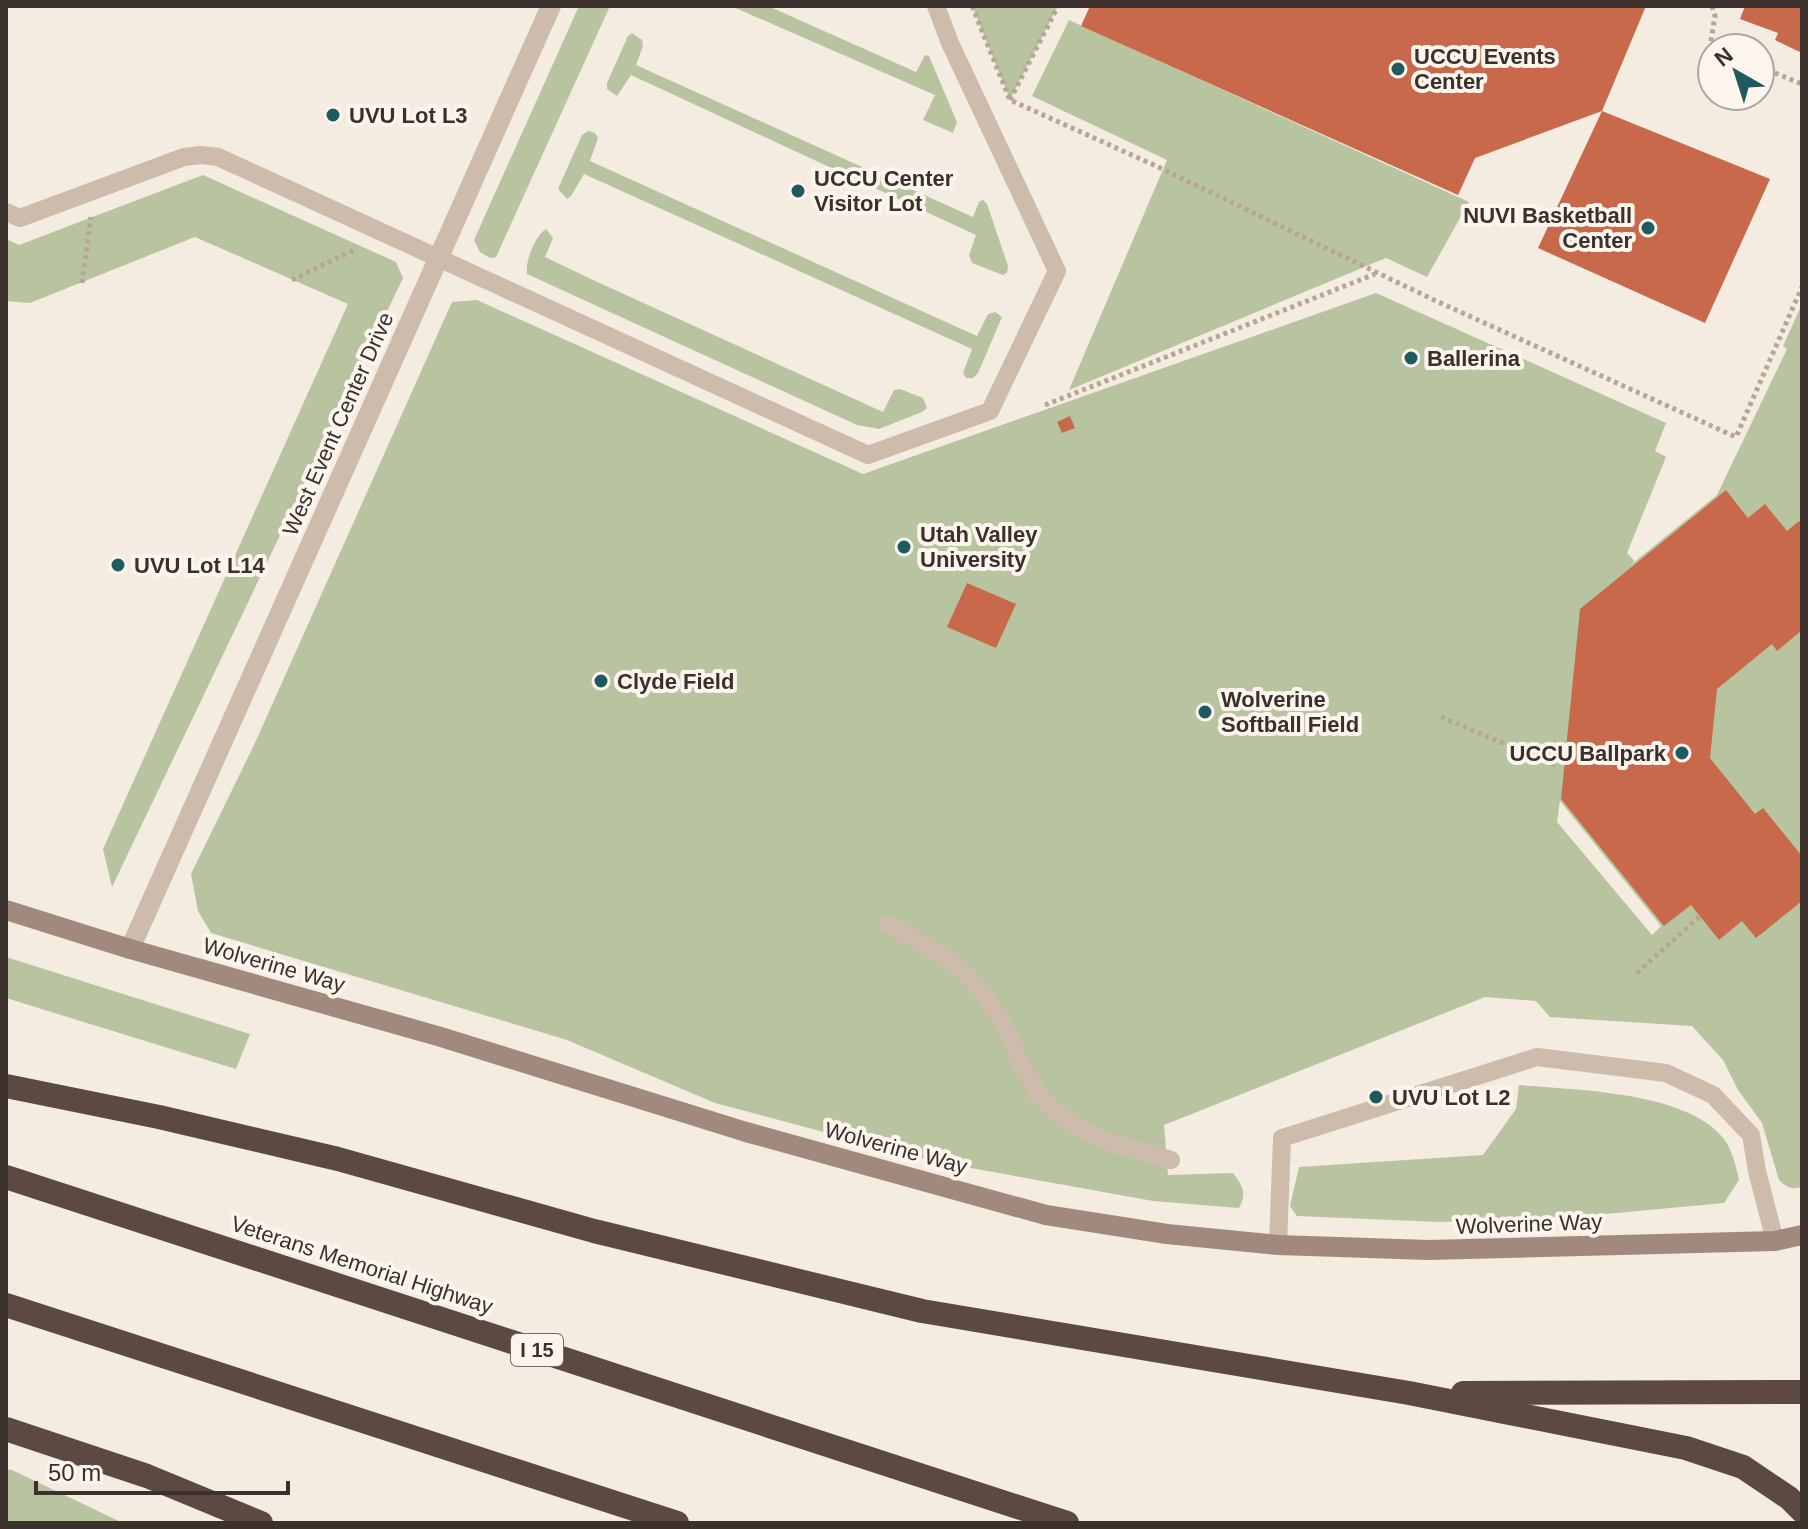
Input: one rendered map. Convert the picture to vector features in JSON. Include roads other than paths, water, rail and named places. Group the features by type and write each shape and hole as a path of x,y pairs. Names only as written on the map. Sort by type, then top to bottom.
{"highway":[{"path":"6,1086 159,1117 338,1159 594,1231 922,1311 1409,1393 1686,1448 1743,1467 1789,1498 1802,1511"},
{"name":"Veterans Memorial Highway","path":"6,1177 1067,1523"},
{"path":"6,1305 677,1523"},
{"path":"1409,1393 1802,1392"},
{"path":"6,1429 147,1476 261,1523"}],"main road":[{"name":"Wolverine Way","path":"6,910 130,949 441,1037 746,1132 1046,1215 1167,1234 1278,1245 1429,1250 1775,1241 1802,1235"}],"street":[{"name":"West Event Center Drive","path":"130,949 551,6"}],"lane":[{"path":"6,212 20,218 184,157 218,157 868,455 990,411 1057,271 950,43 936,6"},
{"path":"887,924 931,948 974,980 1001,1020 1030,1081 1052,1108 1073,1124 1121,1146 1171,1160"},
{"path":"1278,1245 1282,1138 1537,1057 1666,1073 1713,1095 1751,1135 1775,1241"}],"place":[{"name":"UCCU Events Center","path":"1398,69"},
{"name":"UVU Lot L3","path":"333,115"},
{"name":"UCCU Center Visitor Lot","path":"798,191"},
{"name":"NUVI Basketball Center","path":"1648,228"},
{"name":"Ballerina","path":"1411,358"},
{"name":"Utah Valley University","path":"904,547"},
{"name":"UVU Lot L14","path":"118,565"},
{"name":"Clyde Field","path":"601,681"},
{"name":"Wolverine Softball Field","path":"1205,712"},
{"name":"UCCU Ballpark","path":"1682,753"},
{"name":"UVU Lot L2","path":"1376,1097"}]}
